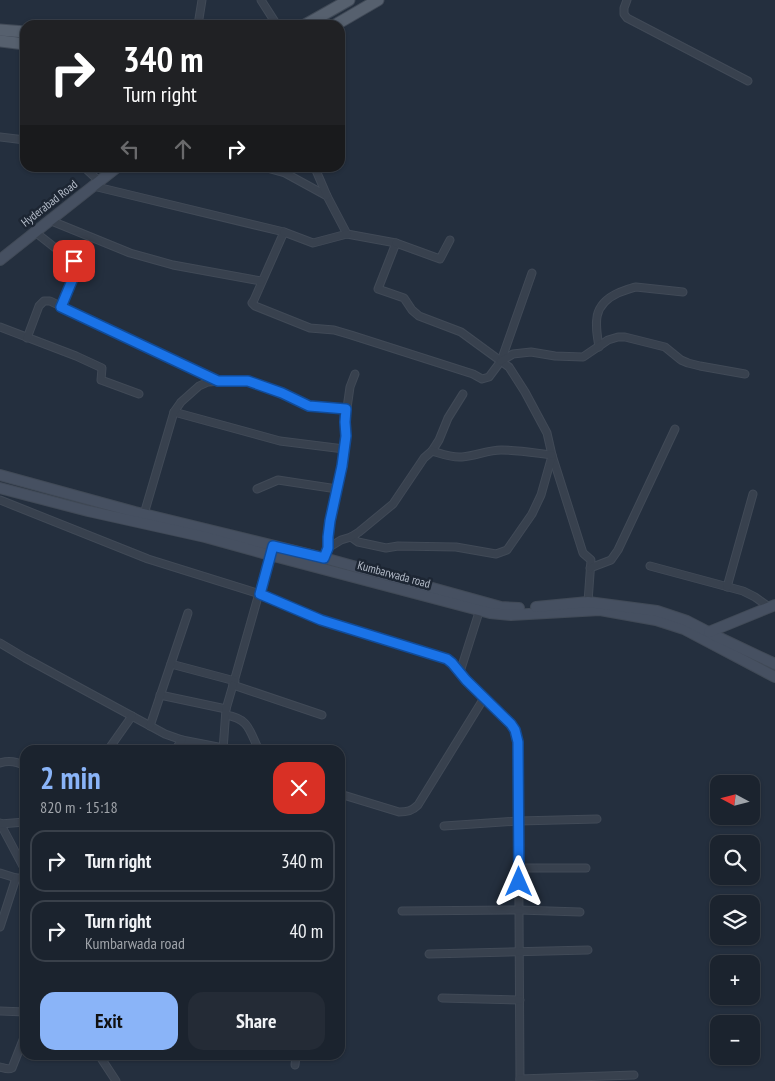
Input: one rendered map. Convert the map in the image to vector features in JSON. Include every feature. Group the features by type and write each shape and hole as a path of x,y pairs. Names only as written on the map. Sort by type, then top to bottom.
{"main road":[{"path":"314,20 349,0"},
{"path":"344,20 378,0"},
{"path":"0,30 20,32"},
{"path":"0,41 20,43"}],"street":[{"path":"197,0 202,0 199,20"},
{"path":"261,0 274,20"},
{"path":"627,0 624,14 627,18 748,81"},
{"path":"0,137 20,139"},
{"path":"88,172 96,184 284,232 314,243 347,234 396,243 440,259 450,240"},
{"name":"Hyderabad Road","path":"0,260 111,172"},
{"path":"282,172 327,196"},
{"path":"317,172 347,234"},
{"path":"49,220 130,253 173,265 261,281"},
{"path":"35,232 77,265 61,307"},
{"path":"284,232 252,303 259,308 310,328 334,330 351,335 473,374 482,379 489,377 501,361 532,273"},
{"path":"396,243 378,289 404,298 418,316 461,332 509,367 542,423 547,433 552,455 583,553 590,560 588,602"},
{"path":"599,347 596,329 597,318 599,308 608,298 636,287 683,292"},
{"path":"27,338 39,306 44,301 50,301 218,381"},
{"path":"0,327 102,368 101,380 139,394"},
{"path":"501,361 513,354 531,352 555,356 583,357 613,338 625,337 665,347 688,363 745,374"},
{"path":"326,553 346,436 346,409 350,387 355,374"},
{"path":"144,514 174,412 181,402 199,386 208,382 248,381 309,406 346,409"},
{"path":"326,553 341,540 350,537 373,522 392,504 439,440 448,418 463,394"},
{"path":"174,412 280,441 344,449"},
{"path":"590,568 611,560 618,550 674,429"},
{"path":"432,450 449,457 462,457 500,450 552,455"},
{"path":"350,537 358,542 386,548 398,546 456,547 496,554 507,550 532,514 541,496 552,455"},
{"name":"Kumbarwada road","path":"0,476 144,514 490,613 504,615 600,610 656,620 684,629 775,677"},
{"path":"257,489 278,480 337,489"},
{"name":"Kumbarwada road","path":"0,488 88,511 271,551 326,553 507,608 588,602 657,611 687,621 775,664"},
{"path":"728,587 753,494"},
{"path":"0,500 148,559 260,594 321,620 447,659 452,663 511,724 518,742 520,1080 634,1075"},
{"path":"223,745 226,712 271,551"},
{"path":"650,566 751,594 772,606"},
{"path":"709,632 772,606"},
{"path":"460,672 480,610"},
{"path":"150,726 188,613"},
{"path":"0,643 165,734 205,745"},
{"path":"171,664 234,683 322,715"},
{"path":"160,695 235,716 247,725 257,745"},
{"path":"345,796 399,812 407,812 413,809 418,805 484,698"},
{"path":"112,745 132,716"},
{"path":"178,745 182,740"},
{"path":"0,763 10,761 20,764"},
{"path":"444,826 519,821 597,819"},
{"path":"20,822 0,824 20,861"},
{"path":"519,868 586,868"},
{"path":"0,873 20,878"},
{"path":"0,927 16,878"},
{"path":"402,911 519,910 580,912"},
{"path":"429,954 588,950"},
{"path":"442,998 520,1000"},
{"path":"0,1011 20,1012"},
{"path":"0,1067 5,1069 12,1068 20,1048"},
{"path":"102,1060 116,1081"},
{"path":"295,1065 296,1060"}],"route":[{"path":"74,261 77,265 76,271 61,307 218,381 248,381 282,393 309,406 346,409 346,436 342,466 330,521 328,548 324,558 273,546 260,594 321,620 447,659 511,724 515,730 518,742 519,882"}]}
